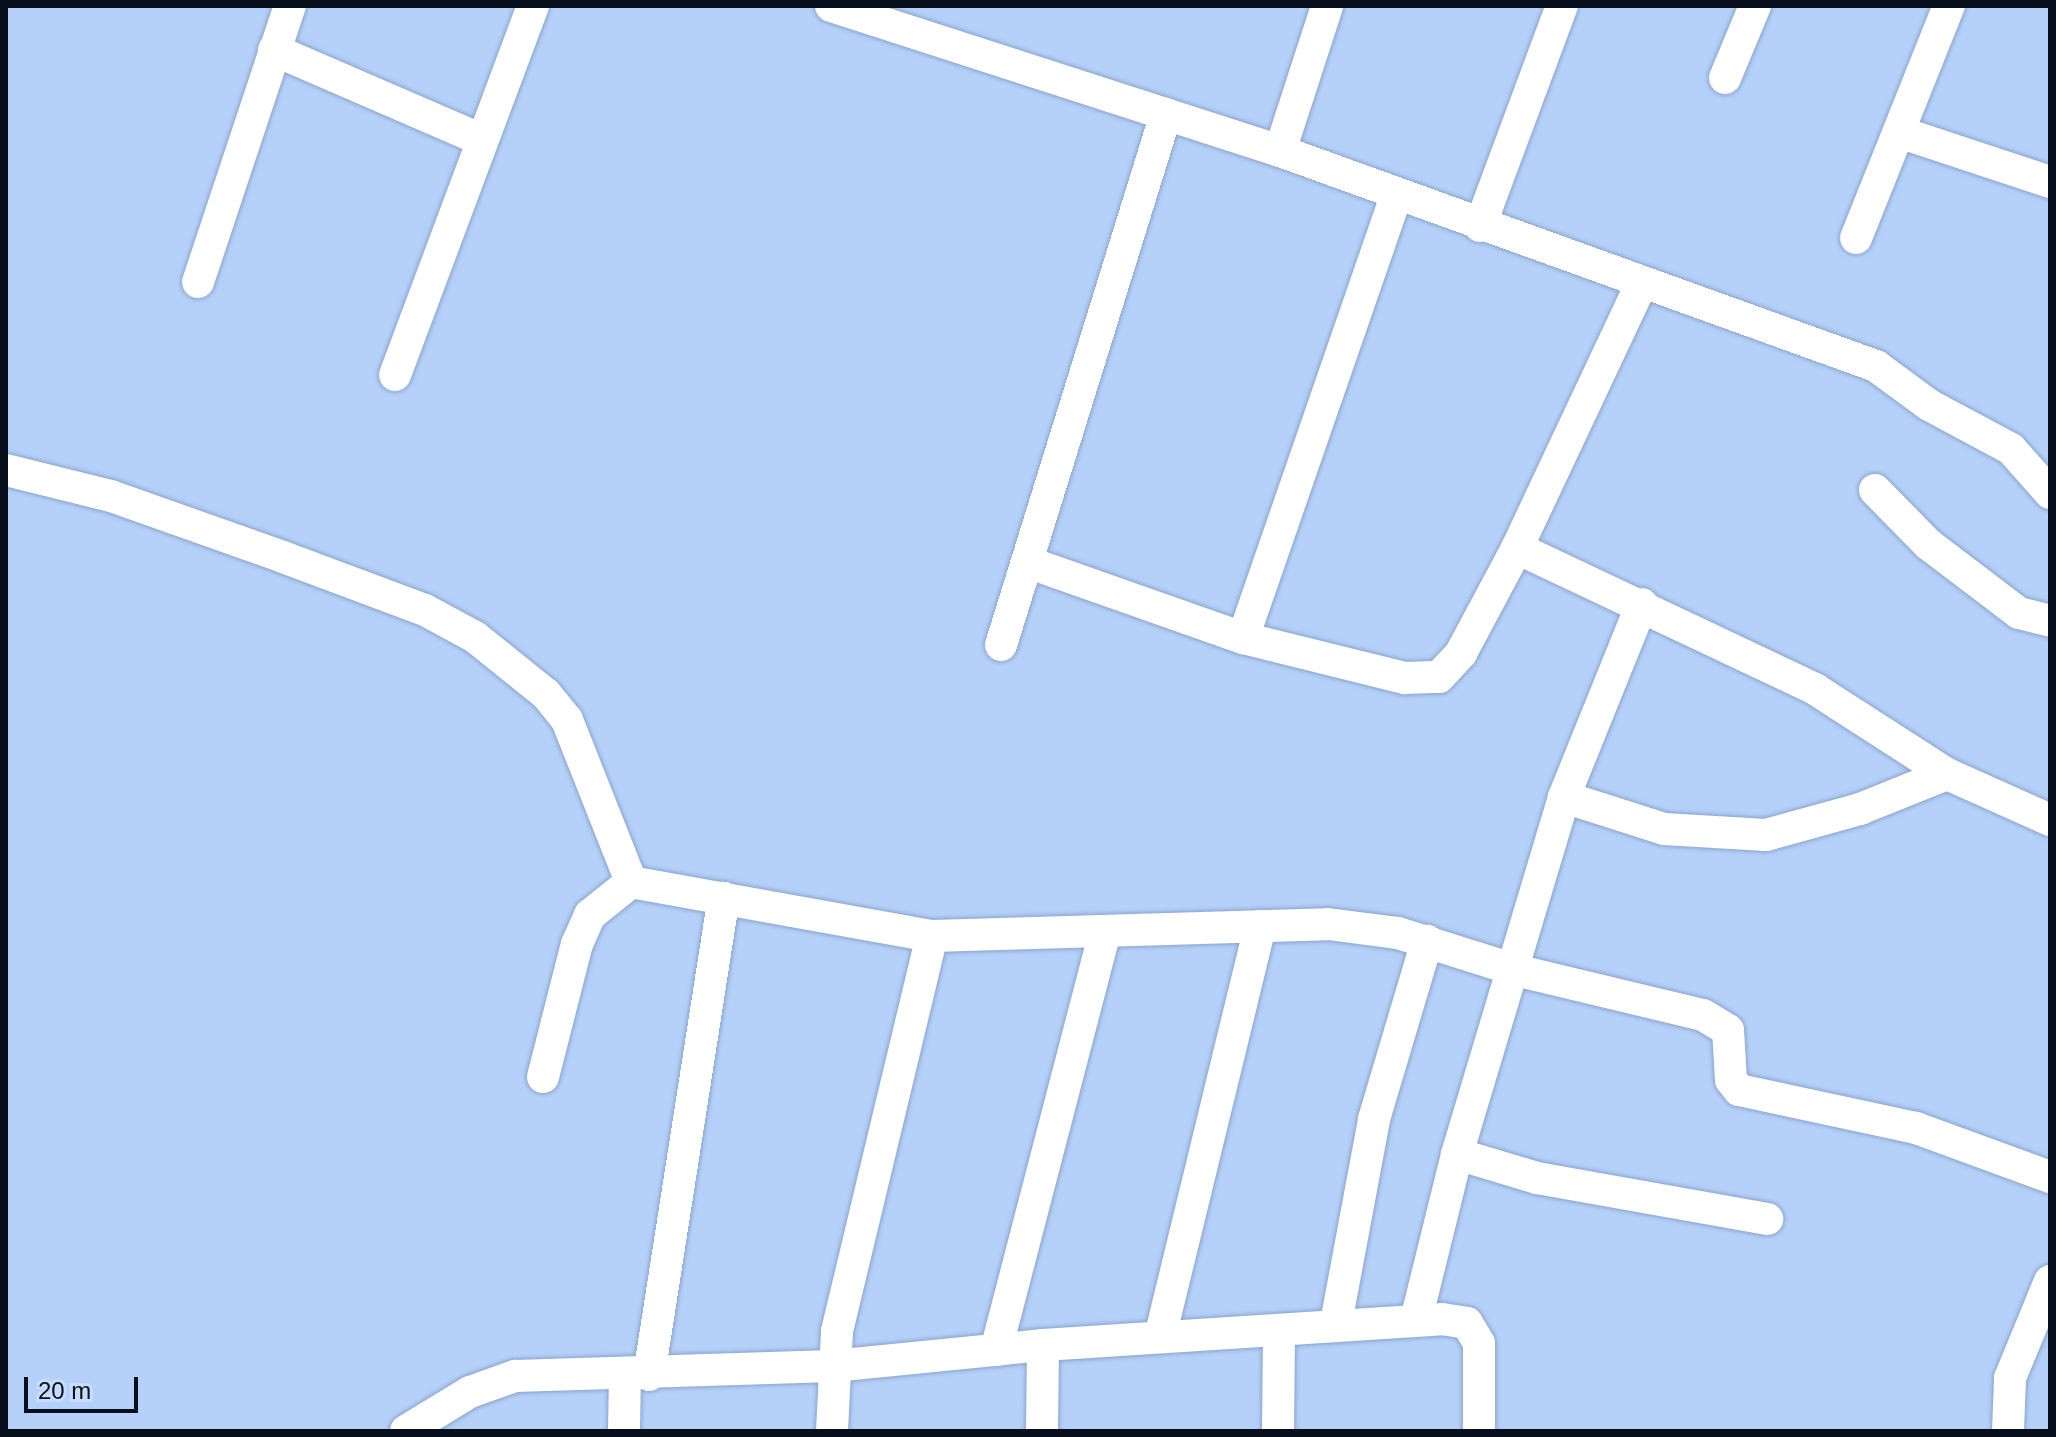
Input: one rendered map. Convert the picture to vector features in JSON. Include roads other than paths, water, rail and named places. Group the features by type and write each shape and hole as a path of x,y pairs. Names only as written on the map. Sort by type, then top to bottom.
{"street":[{"path":"198,282 290,6"},
{"path":"395,375 533,6"},
{"path":"831,6 1280,151 1480,226 1876,366 1929,405 2011,449 2050,493"},
{"path":"1280,151 1327,6"},
{"path":"1480,226 1562,6"},
{"path":"1725,78 1755,6"},
{"path":"1856,238 1949,6"},
{"path":"274,50 482,140"},
{"path":"1001,645 1166,114"},
{"path":"1899,132 2050,182"},
{"path":"1243,638 1396,195"},
{"path":"1027,562 1243,638 1429,681 1447,672 1461,653 1517,548 1641,284"},
{"path":"6,470 111,496 269,551 425,610 475,637 546,694 567,720 631,882"},
{"path":"1875,490 1928,544 2019,613 2050,621"},
{"path":"1517,548 1642,604 1815,689 1947,774 2050,820"},
{"path":"1416,1320 1457,1154 1515,970 1564,797 1642,604"},
{"path":"1564,797 1664,829 1766,835 1860,809 1947,774"},
{"path":"543,1077 577,944 590,915 631,882 932,936 1328,924 1427,941 1515,970 1718,1021 1728,1030 1731,1080 1739,1090 1916,1128 2050,1177"},
{"path":"624,1431 637,1375 724,898"},
{"path":"1160,1337 1260,926"},
{"path":"996,1350 1105,931"},
{"path":"832,1431 833,1366 932,936"},
{"path":"1336,1323 1374,1119 1427,941"},
{"path":"1457,1154 1537,1178 1767,1219"},
{"path":"2008,1431 2010,1378 2050,1281"},
{"path":"406,1431 470,1392 515,1376 637,1375 833,1366 1043,1345 1416,1320 1457,1320 1475,1331 1479,1431"},
{"path":"1278,1431 1279,1331"},
{"path":"1042,1431 1043,1345"}]}
